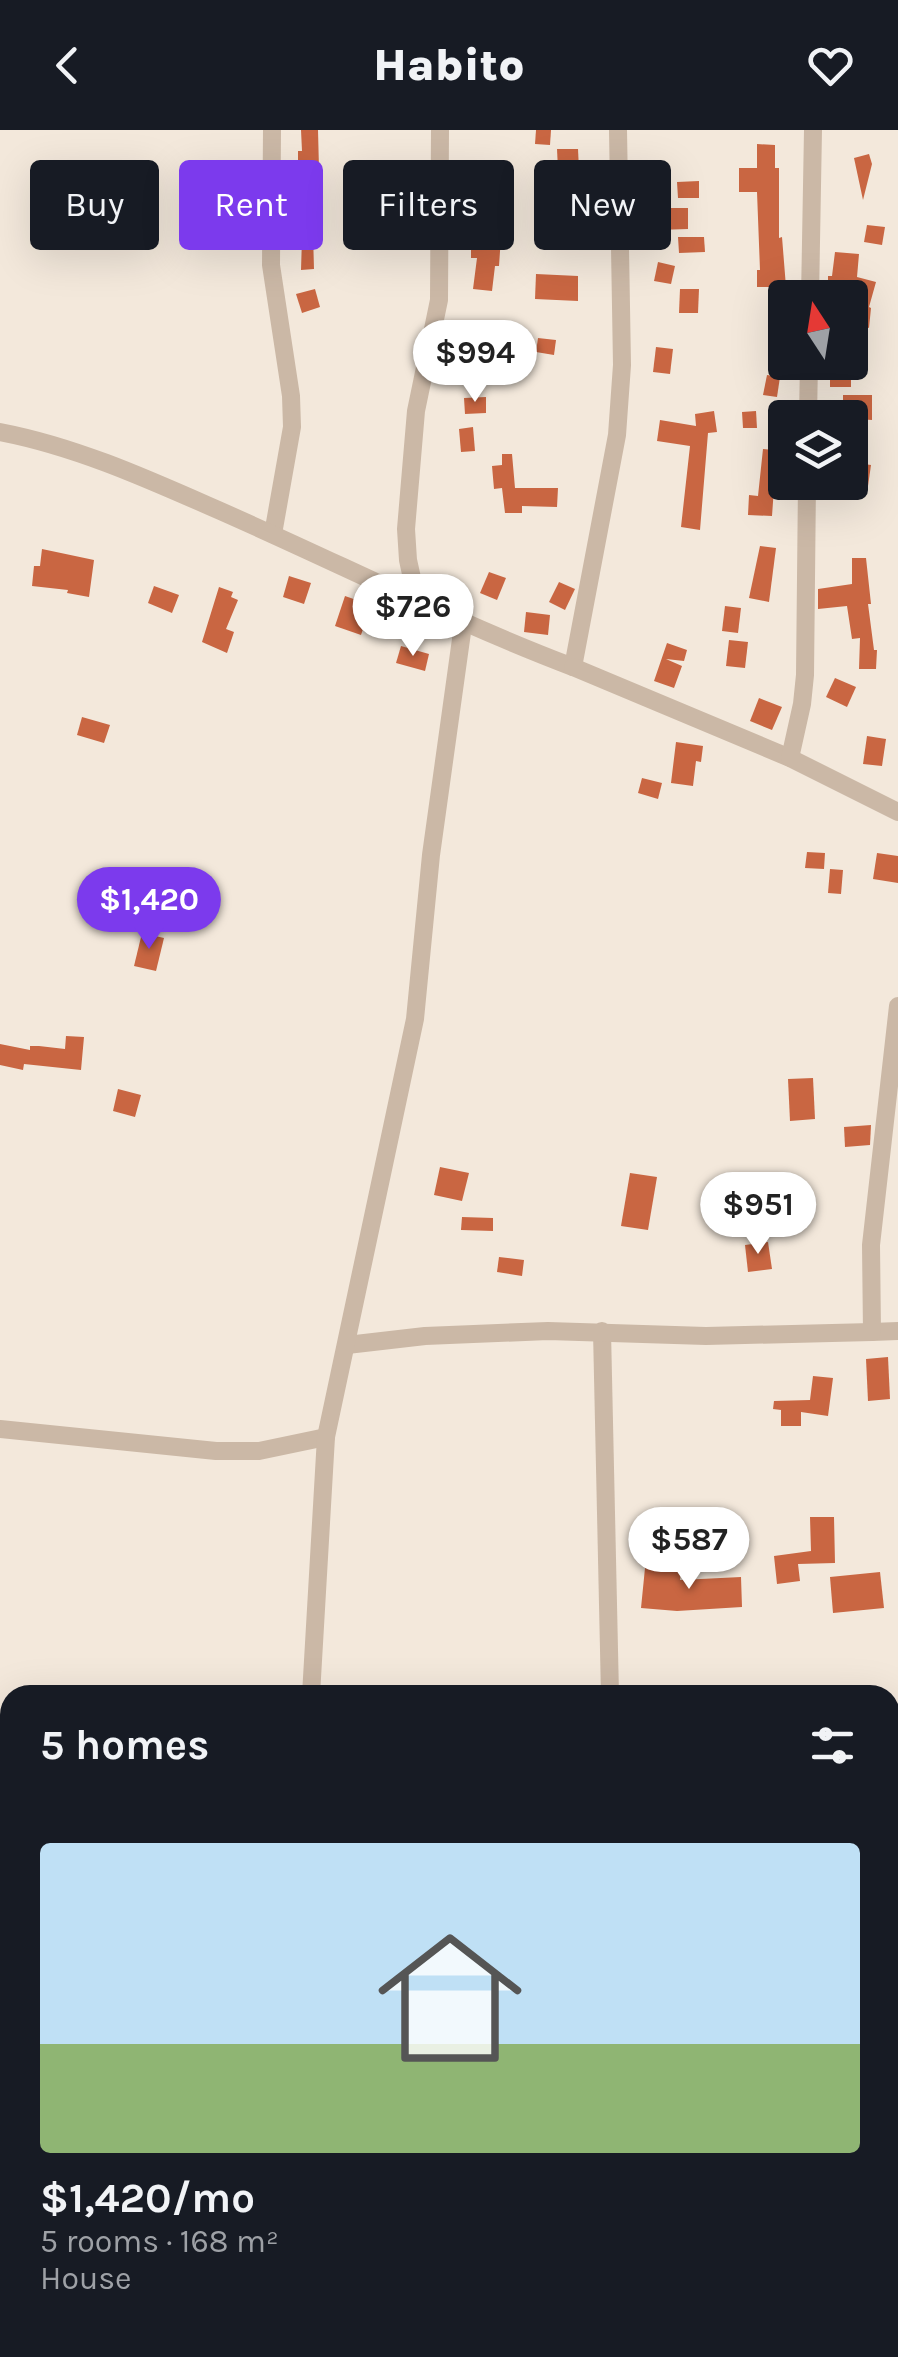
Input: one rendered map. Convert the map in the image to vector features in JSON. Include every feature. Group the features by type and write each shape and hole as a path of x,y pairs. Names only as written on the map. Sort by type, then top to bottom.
{"street":[{"path":"272,130 271,264 292,427 273,534"},
{"path":"417,601 406,528 416,410 439,300 440,130"},
{"path":"573,667 617,435 622,365 618,130"},
{"path":"810,280 813,130"},
{"path":"0,432 94,458 273,534 463,624 790,758 898,812"},
{"path":"790,758 804,675 807,500"},
{"path":"311,1685 326,1437 414,1019 430,854 463,624"},
{"path":"872,1332 870,1245 898,1006"},
{"path":"347,1345 462,1334 602,1331 706,1336 898,1331"},
{"path":"602,1331 610,1685"},
{"path":"0,1429 216,1451 259,1451 326,1437"}],"building":[{"path":"301,130 318,130 319,160 298,160 298,151 302,151"},
{"path":"536,130 551,130 550,145 535,144"},
{"path":"757,144 775,145 775,168 779,168 779,238 782,237 785,280 768,280 768,287 757,287 757,192 739,192 739,168 757,168"},
{"path":"557,149 578,149 579,160 558,160"},
{"path":"869,154 872,164 863,200 854,158"},
{"path":"699,181 699,198 678,198 677,182"},
{"path":"671,208 688,208 688,229 671,230"},
{"path":"867,225 885,227 882,245 864,242"},
{"path":"678,237 704,237 705,252 679,253"},
{"path":"302,250 313,250 314,269 301,270"},
{"path":"471,250 500,250 492,291 473,289 477,258 471,258"},
{"path":"835,252 859,254 857,277 876,282 869,307 869,328 868,280 828,280"},
{"path":"658,262 675,266 671,284 654,281"},
{"path":"536,274 578,276 578,301 535,299"},
{"path":"315,289 320,307 302,313 296,294"},
{"path":"680,289 699,289 698,313 679,313"},
{"path":"538,338 556,340 554,355 536,352"},
{"path":"656,347 673,349 670,374 653,372"},
{"path":"767,375 768,380 780,380 777,397 763,395"},
{"path":"830,380 851,380 851,387 830,387"},
{"path":"843,395 872,395 872,420 868,420 868,400 843,400"},
{"path":"486,397 486,413 465,414 464,398"},
{"path":"714,411 717,432 708,433 700,530 681,527 690,446 657,441 660,420 696,426 695,414"},
{"path":"756,411 757,428 743,428 742,412"},
{"path":"473,427 475,451 461,452 459,429"},
{"path":"763,449 768,449 768,500 773,500 772,516 748,515 749,495 758,496"},
{"path":"502,454 512,454 515,488 558,488 557,507 522,506 522,513 505,513 502,488 494,489 492,466 502,465"},
{"path":"760,546 776,548 769,602 749,598"},
{"path":"42,549 94,560 89,597 32,586 34,566 40,566"},
{"path":"852,558 866,558 876,669 859,669 860,638 852,639 847,606 818,609 818,589 852,584"},
{"path":"489,572 506,578 497,600 480,593"},
{"path":"289,576 311,583 304,604 283,597"},
{"path":"559,582 575,589 565,610 549,602"},
{"path":"154,586 179,595 172,613 148,603"},
{"path":"219,587 233,592 231,597 238,600 226,629 234,632 227,653 202,642"},
{"path":"345,596 371,605 361,635 335,626"},
{"path":"725,606 741,608 738,633 722,631"},
{"path":"526,612 550,615 548,635 524,632"},
{"path":"729,640 748,642 745,668 726,666"},
{"path":"667,643 687,650 684,661 666,659 682,666 674,688 654,681"},
{"path":"401,646 429,654 425,671 396,663"},
{"path":"835,678 856,687 847,707 826,697"},
{"path":"759,698 782,707 772,730 750,721"},
{"path":"82,717 110,725 104,743 77,735"},
{"path":"867,736 886,739 882,766 863,764"},
{"path":"676,742 703,746 701,762 696,761 693,786 671,783"},
{"path":"642,778 662,783 658,799 638,793"},
{"path":"807,852 825,853 824,869 805,868"},
{"path":"877,853 898,856 898,883 873,879"},
{"path":"830,869 843,870 841,894 828,893"},
{"path":"142,933 164,938 156,971 134,966"},
{"path":"66,1036 84,1037 81,1070 24,1064 23,1070 0,1065 0,1044 30,1050 30,1046 65,1049"},
{"path":"813,1078 815,1119 790,1121 788,1079"},
{"path":"118,1089 141,1095 135,1117 113,1111"},
{"path":"871,1125 870,1145 845,1147 844,1127"},
{"path":"440,1167 469,1173 462,1201 434,1195"},
{"path":"630,1173 657,1177 648,1230 621,1226"},
{"path":"462,1217 493,1218 493,1231 461,1230"},
{"path":"768,1242 772,1269 748,1272 745,1245"},
{"path":"499,1257 524,1260 522,1276 497,1272"},
{"path":"888,1357 890,1399 868,1401 866,1359"},
{"path":"813,1376 833,1378 828,1416 801,1412 801,1426 781,1426 781,1410 773,1409 774,1401 810,1400"},
{"path":"810,1517 834,1517 835,1563 798,1564 800,1581 777,1584 774,1556 811,1551"},
{"path":"645,1568 681,1571 680,1580 741,1577 742,1607 677,1611 641,1608"},
{"path":"880,1572 884,1608 833,1613 830,1577"}]}
